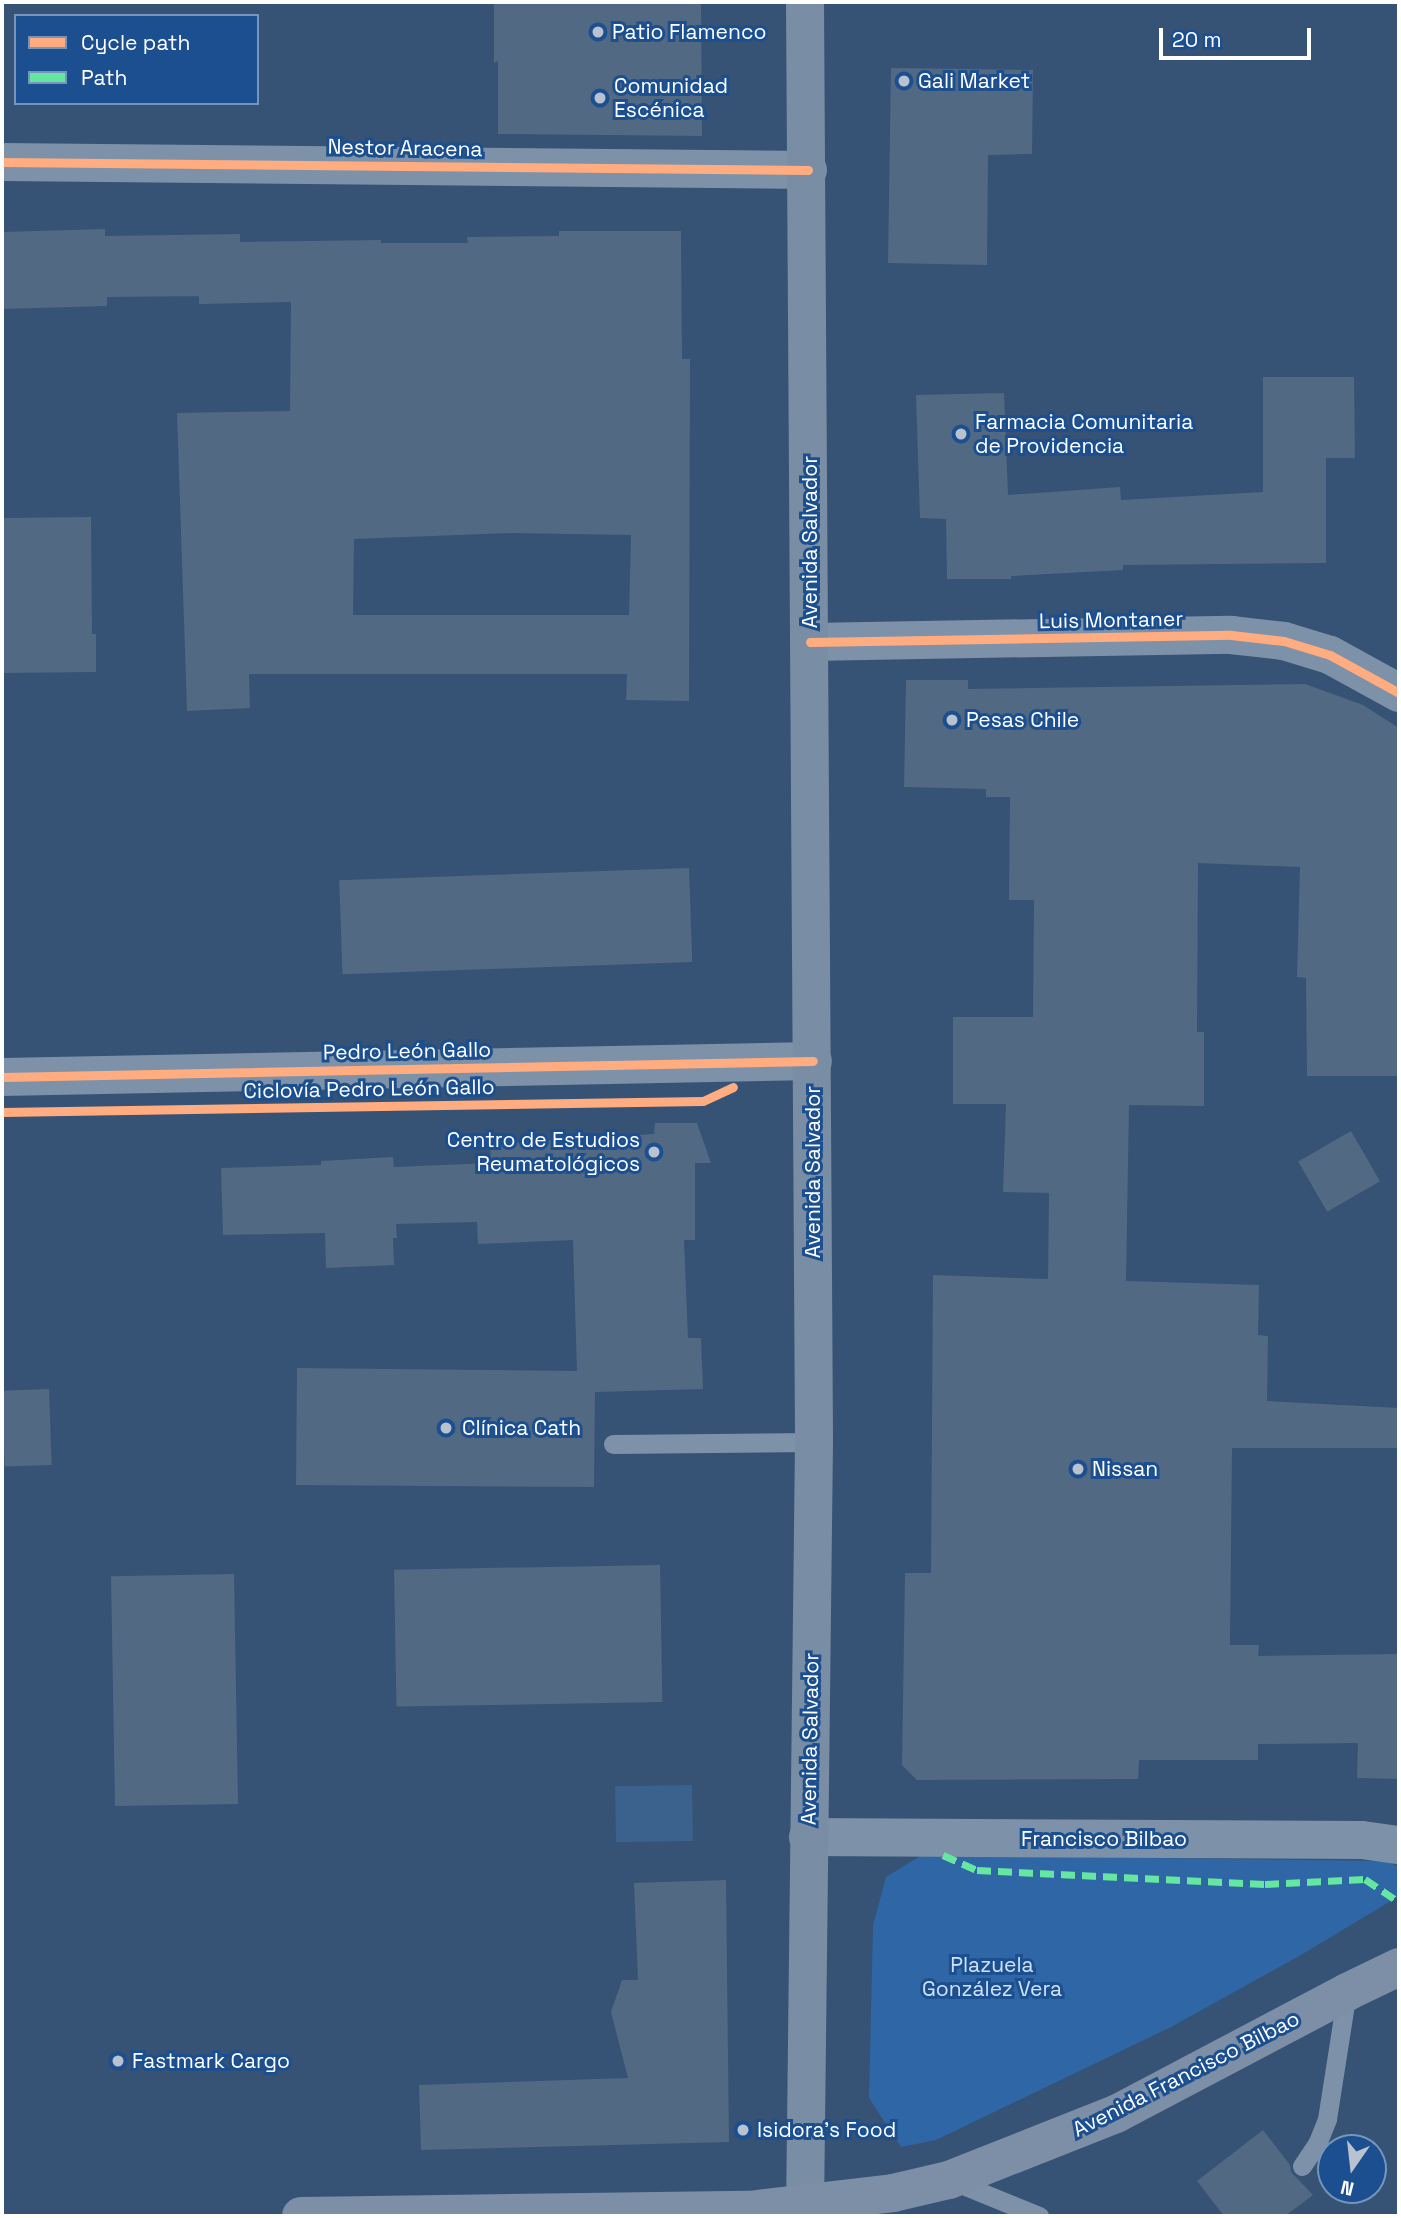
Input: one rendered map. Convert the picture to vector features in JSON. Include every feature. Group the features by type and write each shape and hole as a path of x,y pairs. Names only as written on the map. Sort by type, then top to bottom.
{"main road":[{"name":"Avenida Salvador","path":"805,2 814,1442 805,2211"},
{"name":"Avenida Francisco Bilbao","path":"301,2216 805,2211 893,2193 949,2180 1116,2114 1399,1967"}],"street":[{"name":"Nestor Aracena","path":"2,162 808,170"},
{"name":"Luis Montaner","path":"810,642 1231,635 1284,641 1330,655 1399,693"},
{"name":"Pedro León Gallo","path":"2,1077 813,1061"},
{"name":"Francisco Bilbao","path":"808,1838 1362,1840 1399,1845"}],"lane":[{"path":"612,1444 814,1442"},
{"path":"1302,2166 1317,2144 1327,2119 1347,1992"},
{"path":"949,2180 1039,2216"}],"green space":[{"name":"Plazuela González Vera","path":"922,1855 1386,1861 1399,1867 1399,1896 1301,1955 1171,2027 936,2140 901,2147 869,2098 873,1925 886,1877"}],"shaded area":[{"path":"692,1785 693,1841 616,1842 615,1786"}],"building":[{"path":"494,2 701,2 702,136 498,134 498,61 494,63"},
{"path":"891,68 1033,70 1032,154 988,155 987,265 888,263"},
{"path":"105,229 105,236 240,234 240,242 381,240 381,243 468,243 467,237 559,236 559,231 681,231 682,359 690,359 689,701 626,700 627,674 249,674 250,708 187,711 177,413 290,411 291,302 199,304 199,296 107,297 107,306 2,309 2,232","holes":["512,533 631,535 629,615 353,615 354,539"]},
{"path":"1263,377 1354,377 1355,458 1326,458 1326,563 1123,565 1123,570 1011,576 1011,579 947,579 946,519 920,518 916,395 1004,393 1008,495 1120,487 1121,500 1263,492"},
{"path":"91,517 92,634 96,634 96,672 2,673 2,518"},
{"path":"906,680 968,680 968,689 1305,684 1363,705 1399,728 1399,1076 1307,1076 1306,978 1297,977 1300,867 1198,863 1197,1032 1204,1032 1204,1106 1129,1105 1126,1281 1259,1285 1258,1335 1268,1336 1267,1401 1399,1408 1399,1448 1232,1448 1230,1645 1259,1645 1258,1656 1399,1654 1399,1779 1357,1778 1358,1743 1258,1744 1258,1760 1139,1760 1138,1779 917,1780 902,1765 905,1573 931,1573 933,1275 1048,1279 1049,1193 1003,1192 1006,1104 953,1104 953,1017 1033,1017 1034,900 1009,900 1010,797 986,797 986,789 904,787"},
{"path":"689,868 692,962 342,974 339,880"},
{"path":"655,1123 697,1123 711,1163 695,1163 695,1240 684,1240 688,1338 701,1338 703,1389 595,1392 594,1487 296,1485 297,1368 577,1371 573,1240 478,1244 477,1222 396,1224 397,1238 393,1238 394,1265 326,1268 325,1233 223,1235 221,1168 321,1165 321,1161 393,1157 394,1167 491,1163 490,1144 654,1134"},
{"path":"1351,1131 1380,1181 1327,1212 1298,1162"},
{"path":"49,1389 52,1465 5,1467 2,1391"},
{"path":"660,1565 662,1702 396,1707 394,1570"},
{"path":"234,1574 238,1804 115,1806 111,1576"},
{"path":"726,1880 729,2142 421,2150 419,2085 628,2078 611,2012 622,1980 638,1980 634,1883"},
{"path":"1263,2130 1290,2165 1291,2172 1313,2195 1285,2216 1224,2216 1197,2181"}],"marked path":[{"path":"943,1855 977,1870 1265,1884 1365,1879 1395,1899"}],"cycle path":[{"path":"2,162 808,170"},
{"path":"810,642 1231,635 1284,641 1330,655 1399,693"},
{"name":"Ciclovía Pedro León Gallo","path":"2,1077 813,1061"},
{"name":"Ciclovía Pedro León Gallo","path":"2,1112 703,1101 733,1087"}],"place":[{"name":"Patio Flamenco","path":"598,32"},
{"name":"Gali Market","path":"904,81"},
{"name":"Comunidad Escénica","path":"600,98"},
{"name":"Farmacia Comunitaria de Providencia","path":"961,434"},
{"name":"Pesas Chile","path":"952,720"},
{"name":"Centro de Estudios Reumatológicos","path":"654,1152"},
{"name":"Clínica Cath","path":"446,1428"},
{"name":"Nissan","path":"1078,1469"},
{"name":"Fastmark Cargo","path":"118,2061"},
{"name":"Isidora's Food","path":"743,2130"}]}
